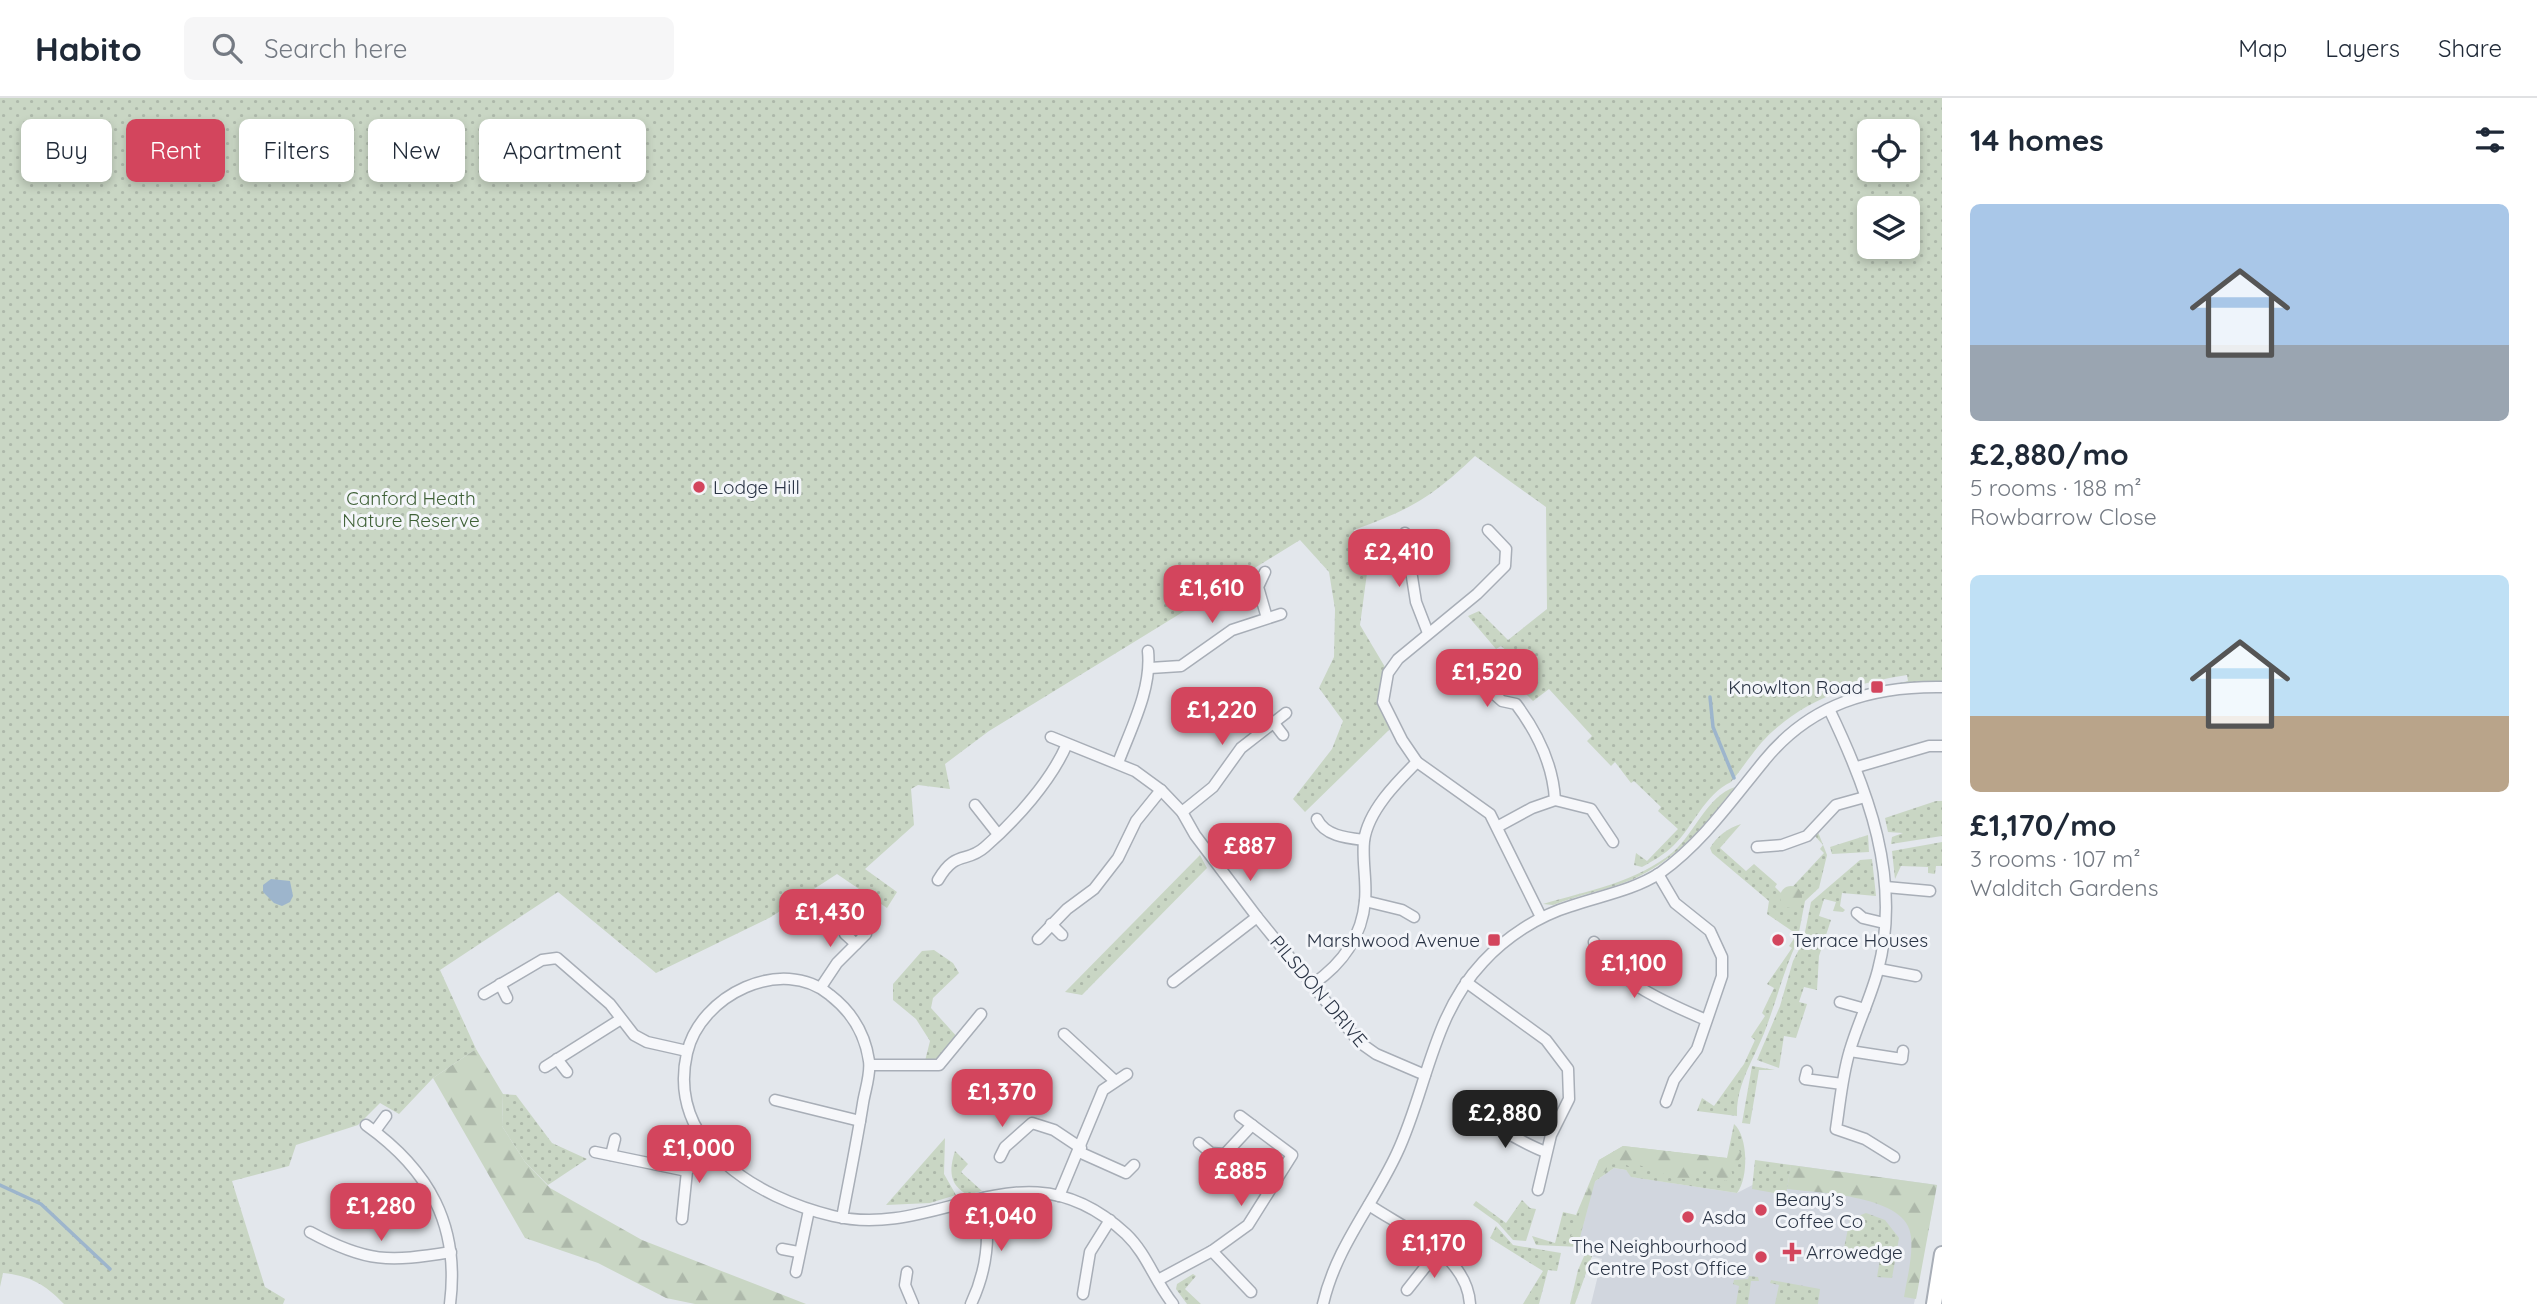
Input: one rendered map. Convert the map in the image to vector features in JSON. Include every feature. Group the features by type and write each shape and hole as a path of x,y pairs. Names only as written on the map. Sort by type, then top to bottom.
{"main road":[{"path":"1934,1304 1942,1254"}],"street":[{"path":"1488,530 1506,549 1505,566 1466,603 1398,659 1388,673 1383,702 1416,762 1490,814 1541,917"},
{"path":"1405,533 1416,602 1428,633"},
{"path":"1408,549 1424,544"},
{"path":"1265,572 1258,587 1267,618"},
{"path":"1150,668 1181,666 1232,630 1281,614"},
{"path":"1118,763 1150,668 1148,651"},
{"path":"1476,678 1502,702 1516,704 1528,720 1551,768 1555,800"},
{"path":"1323,1304 1342,1248 1369,1205 1409,1127 1437,1034 1466,982 1505,942 1541,917 1630,887 1658,874 1711,829 1781,743 1829,709 1854,697 1888,688 1942,687"},
{"path":"1829,709 1857,767 1882,848 1886,887 1879,969 1850,1051 1836,1129 1865,1139 1894,1157"},
{"path":"1182,813 1213,787 1241,748 1286,713"},
{"path":"1273,722 1283,736"},
{"name":"PILSDON DRIVE","path":"1051,737 1118,763 1161,790 1182,813 1195,835 1346,1027 1368,1050 1425,1074"},
{"path":"938,880 948,863 985,848 1049,780 1067,744"},
{"path":"1857,767 1929,746 1942,746"},
{"path":"1313,984 1336,967 1347,953 1358,930 1365,901 1364,840 1377,811 1416,762"},
{"path":"1038,939 1051,924 1094,889 1107,873 1136,821 1161,790"},
{"path":"1756,847 1782,845 1807,836 1836,806 1865,797"},
{"path":"1497,827 1532,808 1555,800 1570,801 1591,809 1613,842"},
{"path":"975,805 997,833"},
{"path":"1317,819 1320,826 1333,834 1364,840"},
{"path":"1658,874 1675,903 1710,931 1722,957 1722,976 1697,1049 1674,1080 1666,1102"},
{"path":"1886,887 1930,891"},
{"path":"1365,901 1402,910 1414,917"},
{"path":"1857,913 1863,918 1884,923"},
{"name":"PILSDON DRIVE","path":"1173,982 1258,917"},
{"path":"1051,924 1062,935"},
{"path":"845,934 856,944"},
{"path":"821,987 837,963 866,934"},
{"path":"1594,942 1614,969 1668,1003 1706,1020"},
{"path":"484,994 542,960 557,958 610,1004 641,1040 687,1051"},
{"path":"1879,969 1916,976"},
{"path":"842,1218 870,1065 865,1043 853,1016 821,987 801,981 772,979 737,992 705,1017 687,1051 686,1091 692,1113 709,1147 752,1186 809,1210 842,1218 918,1214 1006,1191 1059,1196 1092,1208 1110,1220 1140,1250 1173,1304"},
{"path":"1466,982 1546,1040 1568,1069 1569,1099 1551,1135 1538,1190"},
{"path":"500,984 507,998"},
{"path":"1840,1002 1865,1009"},
{"path":"870,1065 939,1065 981,1014"},
{"path":"545,1067 621,1019"},
{"path":"1064,1034 1114,1080"},
{"path":"1850,1051 1902,1059 1903,1051"},
{"path":"557,1059 567,1072"},
{"path":"1807,1072 1805,1079 1842,1084"},
{"path":"1059,1196 1080,1150 1098,1099 1114,1080 1127,1074"},
{"path":"775,1100 860,1121"},
{"path":"386,1116 371,1128 412,1163 427,1183 445,1225 451,1252 450,1304"},
{"path":"1240,1116 1303,1161"},
{"path":"1474,1117 1493,1123 1520,1142 1546,1152"},
{"path":"1000,1157 1005,1147 1032,1123 1054,1130 1080,1150 1126,1173 1134,1165"},
{"path":"1199,1143 1211,1153 1225,1154 1252,1125"},
{"path":"611,1155 615,1139"},
{"path":"682,1219 687,1171 709,1147"},
{"path":"595,1153 687,1171"},
{"path":"1157,1280 1212,1251 1248,1226 1292,1155"},
{"path":"971,1304 979,1286 989,1233 983,1198"},
{"path":"1369,1205 1455,1264 1466,1281 1469,1304"},
{"path":"796,1272 798,1252 809,1210"},
{"path":"1083,1294 1090,1252 1110,1220"},
{"path":"310,1232 363,1256 403,1259 451,1252"},
{"path":"782,1249 798,1252"},
{"path":"1212,1251 1251,1292"},
{"path":"1407,1290 1438,1251"},
{"path":"1235,1276 1245,1266"},
{"path":"907,1272 905,1286 914,1304"}],"shaded area":[{"path":"1791,1165 1937,1185 1914,1304 1591,1304 1602,1259 1579,1253 1580,1237 1594,1182 1614,1168 1626,1170 1632,1177 1737,1193"}],"green space":[{"name":"Canford Heath Nature Reserve","path":"0,98 1942,98 1942,684 1887,686 1908,681 1907,675 1888,678 1836,693 1803,709 1767,737 1731,782 1706,803 1681,838 1659,857 1642,867 1634,865 1636,853 1647,861 1678,829 1658,811 1661,807 1634,781 1631,783 1615,762 1611,766 1587,741 1592,736 1549,689 1533,701 1525,693 1535,676 1501,646 1496,649 1468,616 1479,611 1508,640 1547,609 1546,507 1475,456 1446,482 1419,501 1354,530 1367,573 1360,625 1385,667 1377,701 1390,729 1305,812 1293,799 1332,749 1343,721 1319,688 1334,657 1335,609 1329,572 1300,540 989,731 945,764 950,789 918,785 911,789 914,825 865,869 897,892 887,908 837,874 771,917 656,973 558,892 440,970 476,1049 433,1078 399,1114 380,1103 358,1125 296,1145 289,1166 232,1181 265,1287 285,1299 283,1304 64,1304 36,1282 3,1273 0,1287"},
{"path":"1735,787 1689,840 1662,863 1622,884 1553,905 1543,904 1628,878 1659,862 1681,844 1717,798"},
{"path":"1942,801 1942,836 1891,844 1892,837 1903,833 1888,832 1885,818"},
{"path":"1741,824 1720,848 1746,871 1754,864 1777,884 1775,887 1784,896 1824,853 1820,849 1823,845 1815,836 1818,832 1827,855 1819,888 1805,901 1799,932 1795,933 1767,914 1769,901 1712,853 1710,848 1719,836"},
{"path":"1868,835 1869,852 1832,854 1830,847"},
{"path":"1942,842 1942,866 1936,866 1935,874 1928,873 1928,867 1901,866 1895,879 1892,851"},
{"path":"1200,855 1207,868 1082,995 1065,992"},
{"path":"1872,859 1876,896 1842,893 1840,906 1845,910 1843,912 1833,911 1836,902 1824,899 1819,916 1831,920 1819,956 1817,990 1804,987 1799,1002 1807,1004 1796,1038 1784,1036 1779,1068 1757,1060 1780,1006 1793,961 1803,942 1811,902 1860,860"},
{"path":"1787,886 1795,886 1802,893 1802,901 1795,908 1787,908 1780,901 1780,893"},
{"path":"1795,937 1798,940 1743,1082 1737,1116 1697,1111 1702,1098 1714,1106 1744,1064 1755,1040 1751,1037 1765,1016 1762,1013 1774,988 1767,984 1792,948 1789,946"},
{"path":"934,950 953,963 959,973 933,998 931,1008 959,1039 940,1057 925,1061 930,1041 916,1019 893,1000 893,984 922,951"},
{"path":"476,1049 503,1094 502,1126 525,1162 550,1188 642,1240 806,1304 695,1304 666,1298 598,1263 525,1238 433,1078"},
{"path":"1752,1066 1775,1070 1759,1070 1750,1124 1742,1123"},
{"path":"503,1094 516,1095 552,1143 587,1159 548,1185 525,1162 502,1126"},
{"path":"1734,1124 1742,1138 1745,1157 1744,1178 1737,1193 1631,1177 1626,1170 1614,1168 1594,1182 1580,1237 1581,1247 1536,1245 1532,1236 1555,1243 1563,1212 1576,1215 1599,1160 1623,1146 1727,1158"},
{"path":"945,1138 944,1174 956,1195 930,1203 886,1205"},
{"path":"1623,1146 1727,1158 1733,1150 1739,1150 1742,1156 1731,1169 1733,1177 1726,1181 1718,1179 1714,1172 1704,1171 1690,1180 1675,1178 1675,1170 1657,1176 1653,1169 1638,1165 1632,1168 1623,1163 1608,1165 1606,1172 1597,1174 1580,1237 1571,1236 1599,1160"},
{"path":"955,1151 968,1164 961,1172 982,1191 968,1195 957,1187 951,1171"},
{"path":"1755,1160 1791,1165 1786,1195 1752,1189"},
{"path":"1791,1165 1937,1185 1916,1299 1904,1297 1911,1252 1911,1237 1906,1223 1895,1212 1879,1204 1839,1195 1787,1189"},
{"path":"1522,1200 1530,1208 1536,1209 1526,1241 1513,1240 1498,1223 1473,1205 1476,1201 1506,1223"},
{"path":"1866,1213 1885,1220 1899,1238 1892,1278 1877,1277 1881,1254 1844,1248 1850,1219"},
{"path":"1496,1226 1513,1245 1561,1253 1557,1271 1548,1270 1539,1304 1523,1304 1543,1271 1490,1238"},
{"path":"1585,1254 1592,1256 1575,1304 1570,1304 1578,1270"},
{"path":"1193,1274 1196,1276 1185,1289 1201,1304 1187,1304 1176,1289 1177,1284"},
{"path":"1749,1276 1758,1277 1759,1281 1751,1281 1748,1304 1736,1304 1739,1286 1733,1284 1734,1280 1748,1279"},
{"path":"1771,1280 1820,1289 1818,1304 1775,1304 1779,1285 1770,1283"}],"water":[{"path":"271,879 290,881 293,896 290,902 282,906 274,903 263,892 263,885"}],"waterway":[{"path":"1710,697 1713,727 1734,778"},
{"path":"0,1185 41,1204 110,1269"}],"place":[{"name":"Lodge Hill","path":"699,487"},
{"name":"Knowlton Road","path":"1877,687"},
{"name":"Marshwood Avenue","path":"1494,940"},
{"name":"Terrace Houses","path":"1778,940"},
{"name":"Beany’s Coffee Co","path":"1761,1210"},
{"name":"Asda","path":"1688,1217"},
{"name":"Arrowedge","path":"1792,1252"},
{"name":"The Neighbourhood Centre Post Office","path":"1761,1257"}]}
